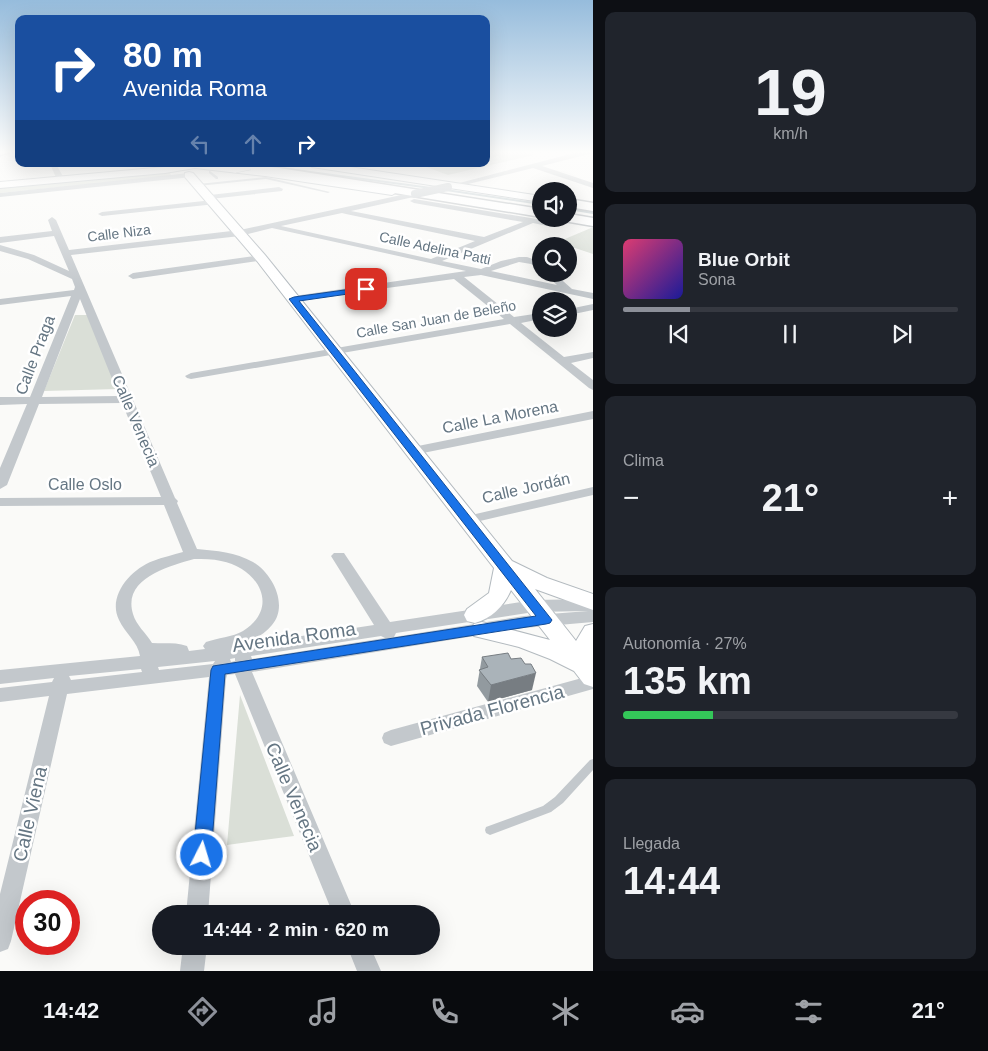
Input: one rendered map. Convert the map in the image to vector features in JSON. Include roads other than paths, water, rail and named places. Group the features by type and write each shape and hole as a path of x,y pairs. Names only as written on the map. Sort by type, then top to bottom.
{"main road":[{"path":"423,196 532,216"},
{"path":"518,196 532,198"},
{"path":"577,204 593,207"}],"street":[{"path":"102,214 229,196"},
{"path":"409,196 532,216"},
{"name":"Calle Niza","path":"66,253 240,233 413,197"},
{"path":"211,199 294,299 589,675"},
{"path":"340,211 485,240"},
{"name":"Calle Venecia","path":"52,220 74,277 191,553"},
{"path":"433,261 532,220"},
{"name":"Calle Adelina Patti","path":"270,227 593,296"},
{"path":"0,240 56,233"},
{"path":"0,248 31,257 74,277"},
{"path":"134,276 261,258"},
{"path":"294,299 482,272 506,262 527,259 532,262"},
{"path":"456,276 593,386"},
{"path":"558,282 568,291"},
{"path":"0,302 80,291"},
{"name":"Calle Praga","path":"0,485 80,291"},
{"path":"577,310 593,307"},
{"name":"Calle San Juan de Beleño","path":"191,376 532,318"},
{"path":"562,361 593,355"},
{"path":"0,401 126,399"},
{"name":"Calle La Morena","path":"413,450 593,415"},
{"name":"Calle Jordán","path":"467,520 593,491"},
{"name":"Calle Oslo","path":"0,502 171,502"},
{"path":"198,905 218,670 239,653 254,633 269,618 272,605 271,594 266,584 253,570 236,559 207,552 191,553 168,560 145,571 137,578 126,595 124,603 128,621 149,662 166,651 221,645 239,653"},
{"path":"338,556 385,627 394,644"},
{"path":"505,566 538,583 593,604"},
{"path":"505,566 502,588 498,599 479,622 568,656 589,675"},
{"name":"Avenida Roma","path":"239,653 394,644 534,606 593,604"},
{"name":"Avenida Roma","path":"239,653 385,627 546,620 593,616"},
{"path":"589,675 586,644 593,632"},
{"name":"Calle Venecia","path":"239,653 245,680 340,905"},
{"name":"Avenida Roma","path":"0,694 62,679 149,662 218,670"},
{"name":"Privada Florencia","path":"391,738 589,675"},
{"name":"Avenida Roma","path":"0,677 62,679"},
{"name":"Calle Viena","path":"0,941 62,679"},
{"path":"192,971 193,955"},
{"path":"362,955 369,971"}],"lane":[{"path":"490,830 547,809 559,800 593,763"}],"waterway":[{"path":"489,196 532,203"},
{"path":"577,210 593,213"}]}
